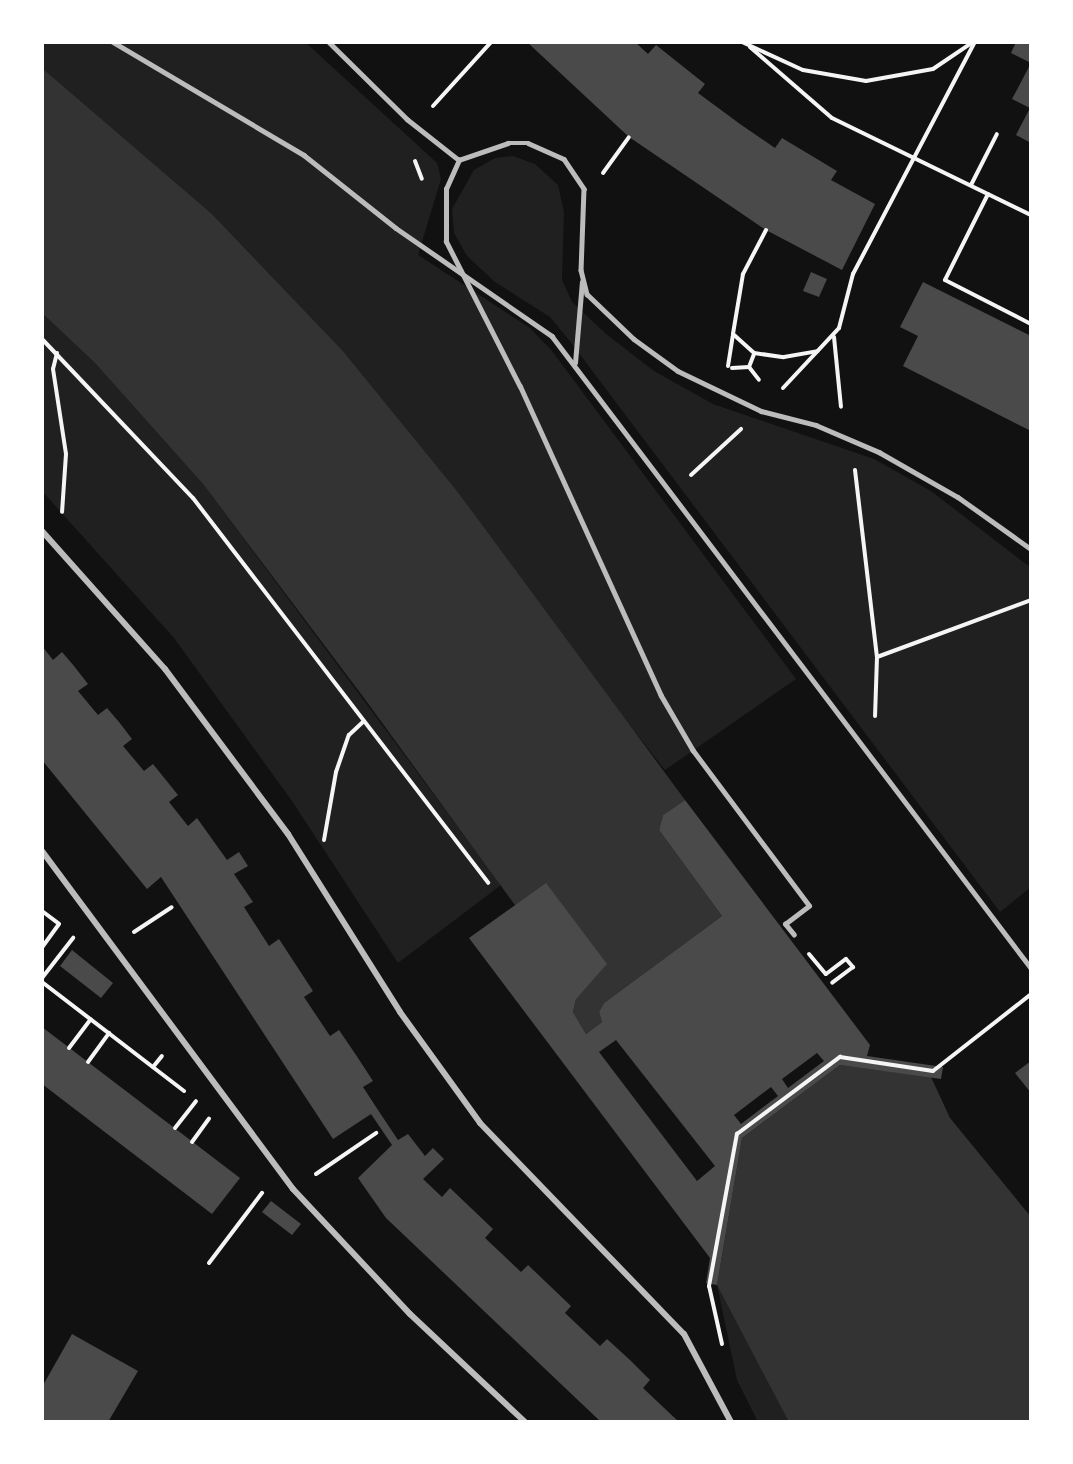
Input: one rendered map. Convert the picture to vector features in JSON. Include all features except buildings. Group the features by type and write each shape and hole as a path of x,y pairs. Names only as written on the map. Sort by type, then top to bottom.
{"street":[{"path":"42,531 165,669 312,867 400,1012 480,1123 684,1334 731,1422"},
{"path":"42,851 293,1189 410,1314 525,1422"}],"lane":[{"path":"113,42 304,155 466,277 527,316 575,363 873,762 1031,968"},
{"path":"328,42 415,126 459,160"},
{"path":"575,363 582,281 584,189 564,159 528,143 488,147 459,160 446,189 442,225 661,696 693,751 809,906 785,924 794,935"},
{"path":"582,281 604,312 678,371 761,411 850,439 958,497 1031,549"}],"path":[{"path":"415,126 491,42"},
{"path":"742,42 806,98 852,127 1031,215"},
{"path":"750,47 831,78 866,81 933,69 974,42"},
{"path":"873,762 877,657 861,496 850,439 842,416 834,336 853,274 974,42"},
{"path":"971,185 997,134"},
{"path":"584,189 629,137"},
{"path":"988,194 945,280 1031,324"},
{"path":"724,371 732,361 733,334 743,274 766,230"},
{"path":"733,334 754,353 784,357 820,350"},
{"path":"670,492 761,411 834,336"},
{"path":"42,339 193,498 488,883"},
{"path":"53,544 65,499 66,454 53,369 57,353"},
{"path":"749,367 754,353"},
{"path":"877,657 1031,600"},
{"path":"312,867 331,824 336,772 349,735 363,722"},
{"path":"113,945 172,907"},
{"path":"42,911 59,924 42,946"},
{"path":"91,915 42,980 213,1114"},
{"path":"794,935 826,974 846,959 853,967 832,983"},
{"path":"723,1348 709,1286 737,1134 840,1058 933,1071 1031,994"},
{"path":"69,1048 91,1019"},
{"path":"88,1062 110,1033"},
{"path":"175,1128 196,1100"},
{"path":"192,1142 213,1114 230,1105"},
{"path":"293,1189 376,1133"},
{"path":"209,1263 278,1171"}],"shaded area":[{"path":"42,42 305,42 437,163 441,179 418,255 530,328 552,351 796,679 665,770 560,637 457,491 343,351 212,214 42,68"},
{"path":"42,68 212,214 343,351 457,491 685,800 663,815 659,830 722,916 604,1003 599,1012 602,1022 586,1034 573,1012 576,999 515,905 364,698 203,484 95,363 42,313"},
{"path":"513,156 535,164 558,185 564,212 562,280 572,302 606,334 654,371 713,404 874,459 931,491 1031,568 1031,887 1000,912 569,340 550,317 495,282 467,256 454,233 452,209 474,170 495,158"},
{"path":"42,313 95,363 203,484 501,885 398,963 292,801 174,638 42,491"},
{"path":"840,1065 931,1077 950,1118 1031,1217 1031,1422 789,1422 717,1285 742,1138"},
{"path":"717,1285 758,1356 789,1422 758,1422 737,1380"}]}
